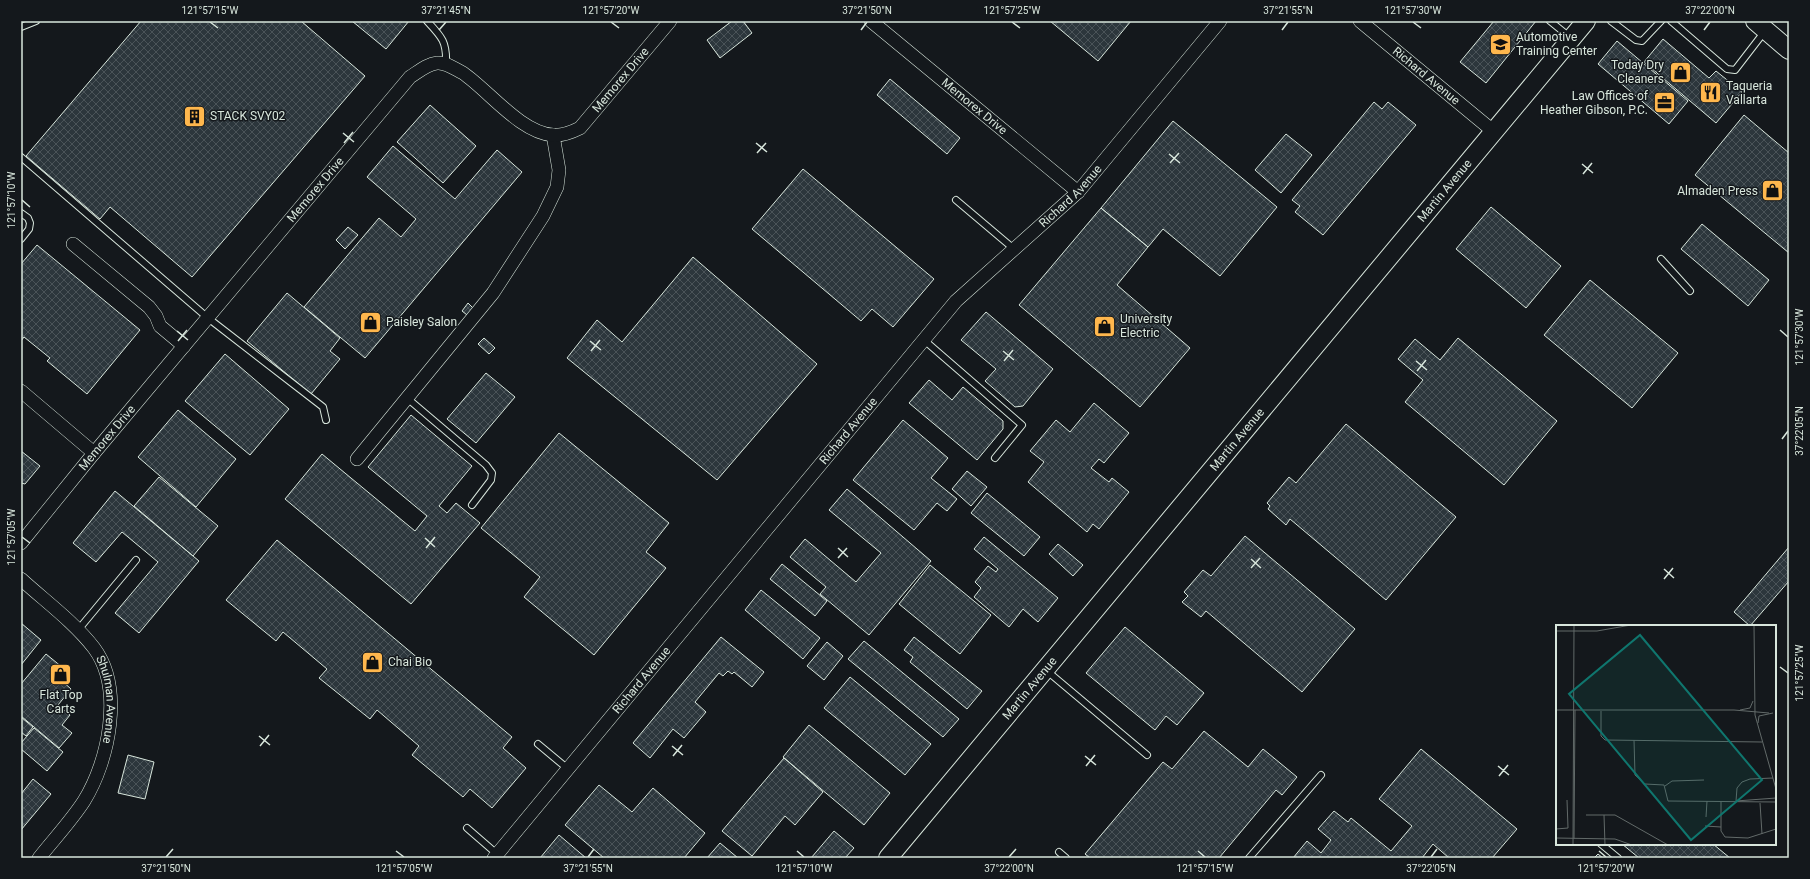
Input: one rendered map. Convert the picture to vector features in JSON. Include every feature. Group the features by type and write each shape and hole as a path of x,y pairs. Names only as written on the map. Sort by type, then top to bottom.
{"street":[{"name":"Memorex Drive","path":"21,544 94,453 410,77 424,68 437,63 452,66 471,79 528,127 553,135 568,133 580,128 670,21"},
{"name":"Memorex Drive","path":"871,21 1078,192"},
{"name":"Richard Avenue","path":"496,856 956,301 1078,192 1220,21"},
{"name":"Richard Avenue","path":"1360,21 1493,131"},
{"name":"Martin Avenue","path":"888,858 1586,21"},
{"path":"1760,26 1789,50"},
{"path":"357,459 493,293 543,216 557,187 559,170 553,135"},
{"path":"73,244 149,307 156,316 160,326 184,346"},
{"path":"21,391 94,453"},
{"name":"Shulman Avenue","path":"21,579 78,630 94,648 103,663 108,677 112,705 109,726 96,779 84,801 39,858"}],"lane":[{"path":"21,27 36,21"},
{"path":"427,21 442,36 447,49 446,65"},
{"path":"1550,21 1572,38"},
{"path":"1611,21 1636,40 1642,41 1661,21"},
{"path":"1671,21 1727,70 1734,70 1760,26"},
{"path":"21,157 208,318 323,406 326,420"},
{"path":"956,200 1014,249"},
{"path":"21,213 28,218 30,223 29,230 21,238"},
{"path":"1662,259 1690,291"},
{"path":"924,340 1022,425 995,458"},
{"path":"408,398 486,465 492,473 492,480 472,505"},
{"path":"78,630 136,560"},
{"path":"1045,670 1147,755"},
{"path":"538,744 568,769"},
{"path":"1249,858 1321,774"},
{"path":"467,828 496,856"},
{"path":"1602,845 1618,858"},
{"path":"1059,852 1066,858"}],"building":[{"name":"STACK SVY02","path":"141,21 301,21 365,76 192,277 110,207 100,219 26,156"},
{"path":"352,21 409,21 386,49"},
{"path":"732,21 743,21 752,33 720,58 707,40"},
{"path":"1050,21 1131,21 1098,61"},
{"path":"1494,21 1536,21 1486,83 1460,62"},
{"path":"1663,39 1709,78 1716,71 1742,92 1716,123 1644,62"},
{"path":"1617,41 1688,101 1669,124 1598,64"},
{"path":"890,79 960,138 947,154 877,95"},
{"path":"1374,102 1382,109 1388,102 1416,125 1323,235 1295,212 1300,206 1292,200"},
{"path":"430,105 476,146 443,183 397,142"},
{"path":"1744,115 1789,153 1789,253 1695,175"},
{"path":"1173,121 1277,207 1220,276 1163,229 1148,247 1101,208"},
{"path":"1286,134 1312,155 1281,193 1255,170"},
{"path":"393,146 455,199 497,150 522,172 365,358 304,307 379,218 401,237 416,219 367,177"},
{"path":"803,169 934,279 893,327 872,309 861,321 752,229"},
{"path":"1491,207 1561,266 1526,308 1456,249"},
{"name":"University Electric","path":"1101,208 1148,247 1117,285 1190,348 1140,407 1019,305"},
{"path":"1702,224 1769,280 1748,306 1681,249"},
{"path":"348,227 358,235 345,249 336,240"},
{"path":"37,245 140,330 87,394 47,361 50,358 24,337 21,341 21,264"},
{"path":"693,257 817,364 717,480 567,358 597,320 622,342"},
{"path":"1590,280 1678,353 1632,408 1544,335"},
{"path":"287,293 340,338 330,351 340,359 311,394 247,341"},
{"path":"468,303 473,308 467,315 462,311"},
{"path":"986,312 1053,369 1023,406 1015,407 985,381 996,369 961,340"},
{"path":"484,338 495,348 489,354 478,344"},
{"path":"1458,338 1557,421 1504,485 1405,402 1423,380 1398,359 1415,339 1440,360"},
{"path":"225,354 289,409 250,455 185,401"},
{"path":"486,373 515,397 476,443 447,419"},
{"path":"929,380 952,400 963,387 1003,421 1003,429 977,460 909,403"},
{"path":"1094,403 1129,433 1104,463 1099,459 1091,468 1109,482 1112,478 1129,492 1099,529 1093,524 1087,532 1028,482 1044,462 1030,451 1056,420 1070,432"},
{"path":"178,410 236,459 196,507 138,457"},
{"path":"411,415 472,466 439,506 447,513 456,503 480,523 411,604 285,499 322,454 415,531 427,516 368,467"},
{"path":"903,420 948,458 931,478 957,499 947,511 937,503 914,530 853,480"},
{"path":"1346,424 1456,517 1386,600 1290,519 1286,525 1268,509 1270,506 1267,503 1289,477 1296,483"},
{"path":"559,433 669,523 646,552 666,568 594,655 524,597 540,577 481,528"},
{"path":"21,451 40,466 25,484 21,483"},
{"path":"967,471 987,487 971,506 952,489"},
{"path":"159,477 218,526 193,556 134,506"},
{"path":"847,489 931,561 869,635 820,594 826,587 790,557 805,539 856,582 881,553 829,510"},
{"path":"115,491 199,561 139,633 115,613 158,562 122,532 96,562 73,543"},
{"path":"987,493 1040,537 1024,556 971,513"},
{"path":"1245,536 1355,629 1302,692 1206,611 1201,617 1182,602 1188,596 1184,592 1203,570 1211,576"},
{"path":"984,537 1058,598 1038,622 1023,609 1009,627 974,597 981,588 975,582 988,566 996,572 998,569 974,549"},
{"path":"277,540 512,737 503,748 526,768 492,808 470,789 463,797 412,755 419,746 377,710 370,719 319,678 327,669 283,632 276,641 226,600"},
{"path":"1058,544 1083,565 1073,576 1049,554"},
{"path":"1789,547 1789,581 1751,625 1749,625 1734,612"},
{"path":"782,564 827,601 815,616 770,579"},
{"path":"930,565 991,615 960,654 899,604"},
{"path":"761,590 820,638 803,659 745,610"},
{"path":"21,623 41,640 21,665"},
{"path":"1125,627 1204,693 1177,725 1166,716 1155,730 1086,673"},
{"path":"721,637 764,672 752,687 734,672 732,674 728,671 723,676 719,673 695,702 706,712 684,738 673,729 650,758 633,743"},
{"path":"914,637 982,691 967,709 910,662 913,657 904,650"},
{"path":"864,641 959,719 943,737 848,659"},
{"path":"827,642 843,656 824,680 807,666"},
{"path":"46,654 68,672 61,680 71,689 58,705 70,715 62,725 72,733 59,748 21,716 21,684"},
{"path":"850,677 931,744 905,775 824,708"},
{"path":"21,717 33,727 26,736 21,732"},
{"path":"809,725 890,793 864,825 783,757"},
{"path":"34,728 63,752 47,771 21,749 21,743"},
{"path":"1204,731 1248,767 1263,749 1297,777 1282,795 1276,790 1219,858 1090,858 1085,854 1163,762 1172,769"},
{"path":"1421,749 1517,829 1492,858 1449,858 1433,844 1422,858 1293,858 1307,841 1321,853 1331,840 1318,829 1334,811 1348,822 1351,818 1391,851 1412,826 1379,799"},
{"path":"128,755 154,762 145,799 118,793"},
{"path":"784,758 823,792 795,825 785,816 752,856 722,831"},
{"path":"33,779 51,794 21,830 21,794"},
{"path":"599,785 632,812 653,788 705,833 684,858 604,858 565,825"},
{"path":"834,831 854,848 845,858 811,858"},
{"path":"559,835 586,858 540,858"},
{"path":"720,843 738,858 707,858"},
{"path":"1623,845 1714,845 1730,858 1639,858"},
{"path":"1598,854 1603,858 1594,858"}],"place":[{"name":"Automotive Training Center","path":"1500,44"},
{"name":"Today Dry Cleaners","path":"1680,72"},
{"name":"Taqueria Vallarta","path":"1711,93"},
{"name":"Law Offices of Heather Gibson, P.C.","path":"1664,103"},
{"name":"STACK SVY02","path":"195,116"},
{"name":"Almaden Press","path":"1773,191"},
{"name":"Paisley Salon","path":"370,322"},
{"name":"University Electric","path":"1105,326"},
{"name":"Chai Bio","path":"373,662"},
{"name":"Flat Top Carts","path":"61,674"}]}
